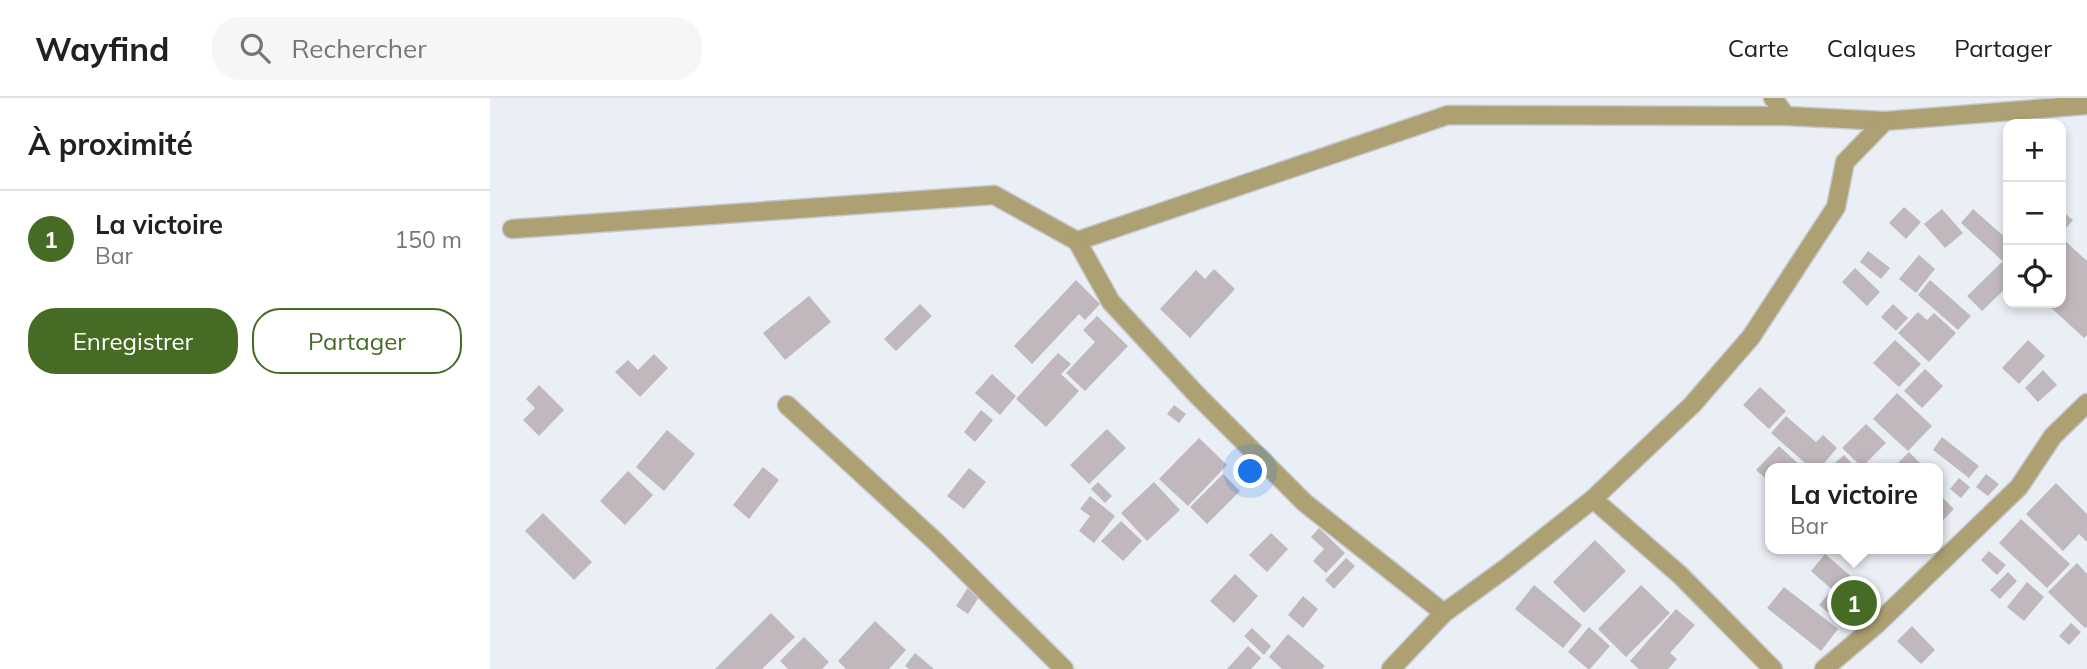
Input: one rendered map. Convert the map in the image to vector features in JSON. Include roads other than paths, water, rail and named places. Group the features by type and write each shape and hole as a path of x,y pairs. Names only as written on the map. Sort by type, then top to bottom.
{"street":[{"path":"1773,98 1786,116"},
{"path":"1077,241 1448,115 1786,116 1885,121 2087,104"},
{"path":"1391,669 1444,613 1593,499 1692,405 1751,337 1836,207 1845,162 1885,121"},
{"path":"512,229 994,195 1077,241 1111,302 1197,395 1305,503 1444,613"},
{"path":"1825,669 1876,625 2019,488 2053,436 2087,404"},
{"path":"787,405 936,542 1064,669"},
{"path":"1593,499 1680,575 1773,669"}],"place":[{"name":"La victoire","path":"1854,603"}]}
